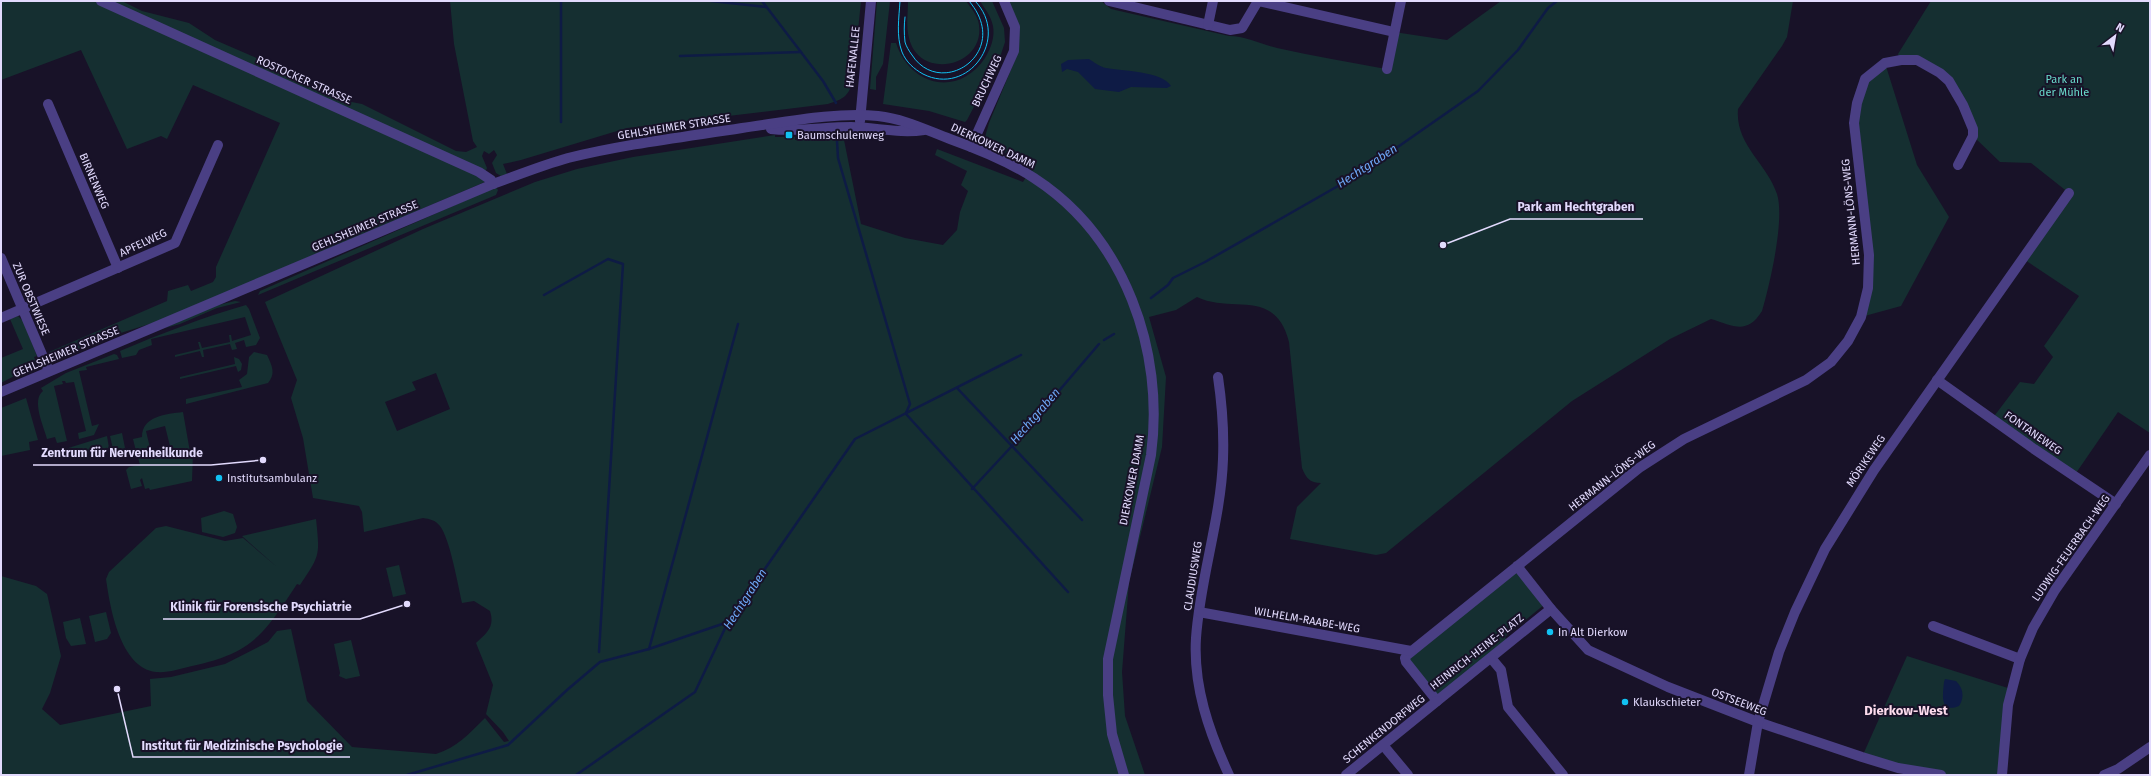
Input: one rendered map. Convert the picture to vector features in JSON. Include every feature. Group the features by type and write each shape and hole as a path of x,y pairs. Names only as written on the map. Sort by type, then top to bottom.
{"street":[{"name":"ROSTOCKER STRASSE","path":"101,1 479,172 490,181"},
{"name":"HAFENALLEE","path":"860,115 871,1"},
{"name":"BRUCHWEG","path":"971,147 1014,51 1013,19 1004,1"},
{"path":"1109,1 1230,30 1238,30 1246,23 1258,1 1394,32"},
{"path":"1208,25 1213,1"},
{"path":"1387,69 1401,1"},
{"name":"HERMANN-LÖNS-WEG","path":"1517,566 1658,454 1710,425 1806,380 1831,362 1848,341 1861,317 1868,288 1869,255 1854,123 1857,103 1865,79 1885,63 1901,60 1917,60 1940,73 1949,81 1963,105 1973,129 1973,136 1958,165"},
{"name":"BIRNENWEG","path":"48,104 118,268"},
{"name":"GEHLSHEIMER STRASSE","path":"1,392 48,371 246,290 490,181 587,154 792,121 860,115"},
{"path":"860,115 860,127"},
{"name":"DIERKOWER DAMM","path":"860,115 902,121 971,147 1032,177 1055,194 1082,220 1113,262 1126,286 1135,308 1148,352 1154,405 1153,441 1108,659 1108,695 1112,734 1124,775"},
{"name":"GEHLSHEIMER STRASSE","path":"751,127 802,130 860,127"},
{"name":"DIERKOWER DAMM","path":"860,127 906,132 924,130"},
{"name":"APFELWEG","path":"1,318 175,242 218,145"},
{"name":"MÖRIKEWEG","path":"1749,775 1758,722 1788,629 1825,549 1874,470 2069,193"},
{"name":"ZUR OBSTWIESE","path":"1,258 48,371"},
{"name":"CLAUDIUSWEG","path":"1218,377 1222,402 1223,459 1196,639 1200,692 1215,744 1229,775"},
{"name":"FONTANEWEG","path":"1937,380 2034,449 2116,504"},
{"name":"LUDWIG-FEUERBACH-WEG","path":"2002,775 2006,716 2020,659 2033,628 2047,601 2150,454"},
{"path":"1411,651 1517,566 1551,609"},
{"name":"OSTSEEWEG","path":"1551,609 1582,644 1598,656 1668,687 1758,722 1891,766 1941,775"},
{"name":"HEINRICH-HEINE-PLATZ","path":"1411,651 1405,658 1406,662 1437,701 1551,609"},
{"name":"WILHELM-RAABE-WEG","path":"1199,612 1411,651"},
{"path":"1932,626 2020,659"},
{"path":"1491,658 1501,670 1508,707 1563,775"},
{"name":"SCHENKENDORFWEG","path":"1346,775 1437,701"},
{"path":"1383,745 1408,775"},
{"path":"2104,775 2118,769 2150,747"}],"green space":[{"path":"1,1 122,1 142,11 189,23 215,40 261,60 291,78 341,100 362,104 456,151 466,152 477,147 473,141 454,44 450,1 861,1 853,81 847,94 838,101 828,104 627,128 503,164 507,174 501,176 496,173 492,163 497,155 494,150 489,154 484,151 482,156 487,168 483,177 485,182 156,322 111,336 58,358 50,356 49,352 167,301 168,291 188,285 191,291 213,282 216,277 216,267 280,123 193,85 167,139 161,136 127,149 81,50 1,80"},
{"path":"877,1 890,1 883,64 876,77 876,90 870,89"},
{"path":"908,1 966,1 976,15 979,25 978,39 972,51 962,59 950,63 937,64 925,60 915,52 909,38 907,24"},
{"path":"980,1 992,1 1004,28 1005,42 1000,57 967,120 965,122 929,111 883,104 891,43 896,43 903,58 912,69 923,77 936,82 949,82 962,79 974,71 985,58 991,46 993,34 991,19"},
{"path":"1008,1 1101,1 1111,9 1229,36 1241,37 1277,48 1386,69 1394,32 1447,40 1501,1 1793,1 1787,37 1738,109 1738,122 1741,133 1746,144 1772,183 1777,194 1779,205 1776,252 1762,311 1756,319 1745,326 1733,326 1711,319 1670,339 1572,401 1386,553 1376,555 1290,539 1297,507 1321,483 1311,481 1305,475 1302,468 1289,342 1282,325 1274,314 1263,308 1251,305 1210,302 1197,297 1176,310 1149,317 1166,377 1162,447 1129,582 1122,672 1125,716 1145,775 1,775 1,576 36,586 47,594 61,656 50,693 42,709 60,725 151,706 150,679 171,677 225,664 268,642 277,631 291,629 307,701 352,747 436,754 456,744 485,718 504,742 509,741 503,732 486,714 493,685 476,643 487,633 491,626 490,611 474,601 462,603 450,551 444,532 440,526 432,520 423,518 364,532 362,512 359,506 313,498 303,438 291,398 297,380 265,302 423,229 535,182 577,169 633,157 775,135 775,137 795,137 795,140 799,140 802,136 824,133 824,137 843,135 861,224 905,238 943,245 957,230 960,212 968,191 961,185 967,171 935,155 937,149 1023,182 1032,167 991,145 985,137 989,123 1017,55","holes":["436,373 450,409 397,431 385,402 416,390 412,382"]},
{"name":"Park an der Mühle","path":"1931,1 2150,1 2150,433 2118,412 2074,476 1992,419 2020,382 2034,384 2053,357 2044,346 2079,296 2022,258 2069,193 2031,163 2000,162 1973,136 1973,129 1940,73 1899,57 1898,54"},
{"path":"1885,63 1917,165 1949,217 1901,306 1861,317 1868,288 1857,103 1865,79"},
{"path":"496,187 498,190 496,195 258,295 260,291"},
{"path":"235,301 241,302 217,308 180,324 165,328 214,306"},
{"path":"246,305 260,338 256,345 246,347 244,340 235,343 237,349 232,350 230,344 203,350 204,357 202,357 200,351 175,357 175,355 200,349 198,342 200,342 202,348 230,342 229,335 231,335 232,341 251,335 245,317 151,339 152,345 139,350 136,355 122,358 120,351 182,326"},
{"path":"18,316 23,321 37,356 34,357 37,364 1,383 1,358 23,349 10,319"},
{"path":"254,352 267,355 269,359 273,373 268,383 186,404 186,399 242,387 239,380 247,374 249,357"},
{"path":"114,354 117,355 119,359 86,367 87,370 79,371 92,426 99,424 94,435 79,439 78,433 86,431 74,382 66,383 65,381 62,381 63,384 54,386 67,441 57,443 55,437 47,439 38,407 38,401 43,391 41,388 66,373"},
{"path":"234,357 239,359 242,364 241,370 238,372 236,366 180,379 180,377 235,364"},
{"path":"26,398 38,440 29,442 30,450 1,456 1,408"},
{"path":"183,412 190,452 193,452 192,481 150,490 149,488 145,489 142,478 140,480 142,486 131,489 126,470 129,467 140,465 137,454 170,446 165,426 146,431 150,448 136,451 133,439 142,437 143,430 150,420 163,415"},
{"path":"122,433 126,453 121,453 121,448 113,449 110,436"},
{"path":"107,436 109,448 67,456 65,449"},
{"path":"224,511 233,514 237,527 235,533 223,537 202,532 201,518"},
{"path":"316,519 318,548 312,567 300,585 297,584 265,628 255,639 243,648 230,655 213,661 170,671 156,672 144,668 134,660 125,648 114,620 106,579 109,572 156,528 166,526 225,541 243,538 277,567 242,536"},
{"path":"399,565 406,594 393,597 386,568"},
{"path":"1514,572 1521,575 1545,604 1505,637 1507,640 1441,694 1437,694 1410,663 1410,656"},
{"path":"106,612 111,633 107,639 95,642 89,616"},
{"path":"80,618 86,644 71,646 66,638 63,622"},
{"path":"351,640 360,676 346,679 339,676 340,673 334,644"},
{"path":"1907,656 2011,689 2002,775 1941,775 1862,757"}],"water":[{"path":"1089,59 1099,66 1141,72 1159,77 1171,86 1167,88 1131,87 1119,92 1095,89 1078,72 1067,69 1062,72 1061,64 1068,60"},
{"path":"1945,679 1956,681 1960,687 1963,696 1959,706 1953,708 1945,705 1943,697"}],"waterway":[{"path":"561,1 561,122"},
{"path":"711,1 766,7"},
{"path":"762,1 823,81 836,103"},
{"name":"Hechtgraben","path":"1151,298 1168,285 1173,278 1205,262 1359,174 1478,91 1518,50 1548,8 1557,1"},
{"path":"680,56 801,52"},
{"path":"837,141 838,158 910,404 906,413"},
{"path":"544,295 608,259 623,264 599,652"},
{"path":"649,649 738,324"},
{"name":"Hechtgraben","path":"1104,340 1114,334"},
{"name":"Hechtgraben","path":"972,489 1011,447 1099,344"},
{"name":"Hechtgraben","path":"576,775 695,692 728,622 855,439 1021,355"},
{"path":"957,388 1082,520"},
{"path":"906,414 1068,592"},
{"path":"407,775 508,745 567,690 600,662 649,649 728,622"}],"tram line":[{"path":"900,1 898,33 900,46 904,56 911,65 923,74 940,79 955,78 969,71 979,60 986,46 988,31 985,16 975,1"},
{"path":"905,17 905,42 912,55 925,68 939,73 954,71 968,64 978,52 983,37 980,20 969,1"}],"place":[{"name":"Baumschulenweg","path":"789,135"},
{"name":"Park am Hechtgraben","path":"1443,245"},
{"name":"Zentrum für Nervenheilkunde","path":"263,460"},
{"name":"Institutsambulanz","path":"219,478"},
{"name":"Klinik für Forensische Psychiatrie","path":"407,604"},
{"name":"In Alt Dierkow","path":"1550,632"},
{"name":"Institut für Medizinische Psychologie","path":"117,689"},
{"name":"Klaukschieter","path":"1625,702"}],"district":[{"name":"Dierkow-West","path":"1906,710"}]}
